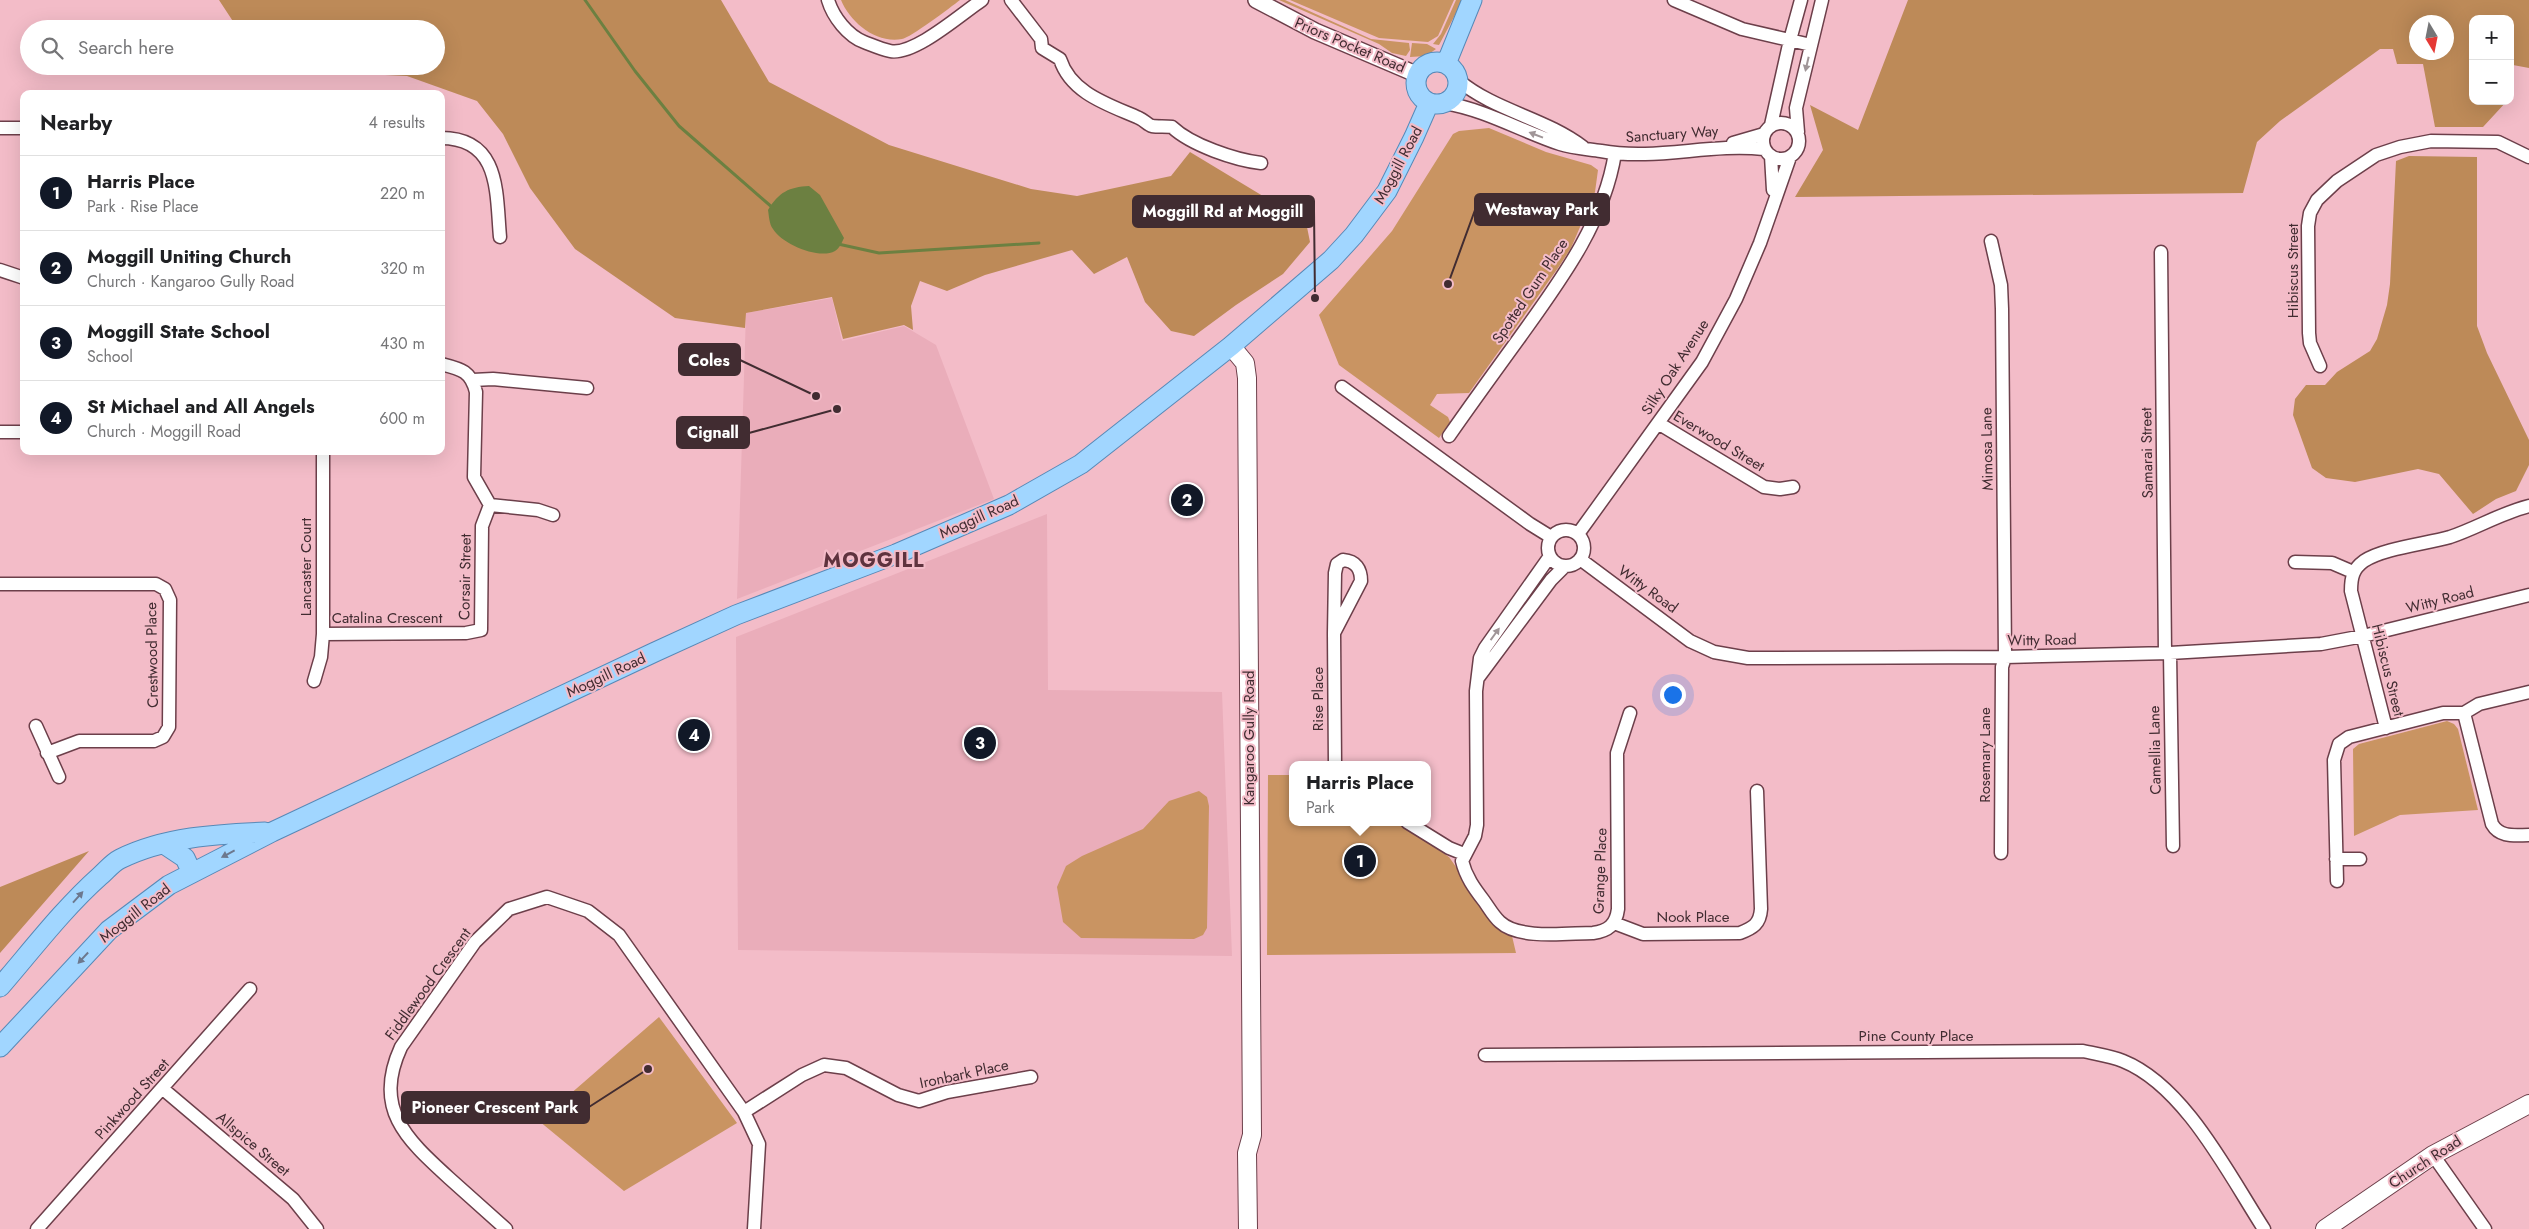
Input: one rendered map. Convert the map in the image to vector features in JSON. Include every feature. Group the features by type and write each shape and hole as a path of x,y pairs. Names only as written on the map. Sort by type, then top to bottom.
{"main road":[{"path":"1446,64 1472,0"},
{"path":"1433,63 1446,64 1454,70 1458,80 1456,94 1437,103 1419,94 1416,81 1418,75 1427,65 1433,63"},
{"name":"Moggill Road","path":"0,1046 109,930 162,890 192,873 272,832 727,620 896,554 1024,498 1082,464 1231,346 1304,284 1354,235 1386,191 1414,137 1437,103"},
{"name":"Kangaroo Gully Road","path":"1231,346 1245,363 1247,378 1252,1135 1247,1152 1248,1229"},
{"name":"Moggill Road","path":"0,987 82,892 118,860 164,844 219,834 272,832"},
{"path":"164,844 185,858 192,873"},
{"name":"Church Road","path":"2325,1229 2433,1155 2529,1104"},
{"name":"Kangaroo Gully Road","path":"1252,1135 1258,1152 1260,1229"}],"street":[{"path":"828,0 846,30 854,38 890,51 902,51 918,44 982,0"},
{"path":"1011,0 1041,39 1042,48 1060,59 1064,70 1085,92 1106,105 1142,119 1151,126 1172,127 1180,135 1242,160 1261,162"},
{"name":"Priors Pocket Road","path":"1256,0 1274,11 1315,30 1418,75"},
{"path":"1674,0 1742,29 1811,45"},
{"name":"Silky Oak Avenue","path":"1772,203 1773,172 1767,152 1768,130 1801,0"},
{"name":"Silky Oak Avenue","path":"1578,534 1702,362 1736,299 1760,243 1772,203 1790,157 1798,149 1799,138 1796,108 1822,0"},
{"name":"Sanctuary Way","path":"1458,80 1482,98 1568,136 1583,148"},
{"name":"Sanctuary Way","path":"1437,103 1480,111 1562,145 1615,153 1648,155 1723,146 1767,152"},
{"path":"1723,146 1783,123 1798,132"},
{"path":"0,128 20,128"},
{"path":"445,139 465,142 479,150 489,163 497,189 500,237"},
{"name":"Hibiscus Street","path":"2320,366 2310,342 2309,333 2308,226 2310,213 2317,200 2325,192 2376,155 2400,147 2431,141 2498,142 2529,157"},
{"path":"1767,152 1780,159 1790,157"},
{"name":"Spotted Gum Place","path":"1449,436 1567,269 1594,221 1610,181 1615,153"},
{"name":"Mimosa Lane","path":"1991,241 2001,285 2002,309 2005,657"},
{"name":"Samarai Street","path":"2162,252 2167,653"},
{"path":"0,270 20,277"},
{"path":"445,365 465,372 473,380 476,392 474,477 490,505 538,510 553,515"},
{"path":"473,380 493,379 587,388"},
{"path":"1342,387 1530,524 1551,537"},
{"name":"Everwood Street","path":"1658,423 1764,487 1780,490 1793,487"},
{"path":"0,432 20,432"},
{"name":"Lancaster Court","path":"314,681 321,657 323,634 323,455"},
{"name":"Corsair Street","path":"480,630 482,526 490,505"},
{"path":"2295,562 2332,563 2353,572 2364,561 2373,557 2451,537 2508,512 2529,506"},
{"path":"1561,530 1578,534 1584,543 1580,559 1572,565 1557,564 1550,556 1548,546 1551,537 1561,530"},
{"path":"1414,826 1450,848 1464,854 1475,836 1477,825 1478,678 1480,658 1485,648 1550,556"},
{"name":"Witty Road","path":"1580,559 1690,641 1714,652 1732,657 1772,659 2005,657 2167,653 2321,644 2363,636 2529,595"},
{"name":"Rise Place","path":"1334,633 1361,581 1361,572 1357,565 1350,560 1343,560 1337,564 1334,633 1335,761"},
{"path":"1478,678 1557,572 1566,566"},
{"name":"Hibiscus Street","path":"2353,572 2351,591 2386,728"},
{"name":"Crestwood Place","path":"0,584 156,584 165,589 170,600 169,727 163,738 154,741 80,741 47,753"},
{"name":"Catalina Crescent","path":"323,634 466,634 480,630"},
{"name":"Camellia Lane","path":"2167,653 2173,846"},
{"name":"Rosemary Lane","path":"2001,854 2002,667 2005,657"},
{"path":"2337,881 2334,760 2336,749 2343,740 2443,713 2464,713 2479,704 2529,692"},
{"name":"Grange Place","path":"1464,854 1462,861 1468,878 1500,922 1511,930 1522,933 1593,933 1602,932 1614,923 1618,909 1617,754 1630,713"},
{"path":"2464,713 2492,824 2499,833 2505,835 2529,835"},
{"path":"36,726 59,777"},
{"name":"Nook Place","path":"1614,923 1643,934 1740,933 1752,928 1760,920 1761,909 1757,791"},
{"path":"2336,860 2360,859"},
{"name":"Fiddlewood Crescent","path":"506,1229 425,1156 405,1135 394,1112 390,1087 392,1066 401,1047 475,942 509,909 547,897 588,911 619,935 744,1112 759,1144 754,1229"},
{"name":"Pinkwood Street","path":"37,1229 250,989"},
{"name":"Pine County Place","path":"1485,1056 2083,1051 2124,1062 2160,1083 2191,1117 2264,1229"},
{"name":"Ironbark Place","path":"744,1112 802,1075 824,1064 846,1068 898,1095 919,1101 947,1092 1031,1077"},
{"name":"Allspice Street","path":"163,1089 293,1199 317,1229"},
{"path":"2433,1155 2485,1229"}],"shaded area":[{"path":"219,0 721,0 769,82 889,145 1031,189 1077,196 1171,176 1190,152 1306,222 1310,242 1283,274 1194,336 1171,331 1145,302 1127,257 1094,274 1072,250 985,275 947,291 920,281 911,306 913,330 904,325 843,339 832,297 746,313 745,328 675,318 575,249 530,188 503,134 477,101 407,76 385,75 445,75 445,20 232,20"},
{"path":"841,0 960,0 913,33 902,39 892,40 874,35 865,30 851,16"},
{"path":"1279,0 1285,0 1371,39 1409,43 1410,50 1406,56 1392,53 1379,44"},
{"path":"1290,0 1454,0 1438,36 1428,42 1379,38"},
{"path":"1456,0 1463,0 1439,45 1433,44 1441,34"},
{"path":"1908,0 2529,0 2529,68 2514,65 2514,15 2469,15 2469,105 2503,105 2483,127 2435,127 2423,64 2397,64 2393,49 2380,49 2280,121 2257,142 2243,193 1795,197 1823,150 1810,105 1858,130"},
{"path":"1412,43 1427,44 1436,49 1426,56 1410,57"},
{"path":"1489,128 1546,152 1591,165 1598,170 1595,192 1571,248 1469,393 1437,394 1430,405 1448,417 1450,422 1439,438 1339,365 1319,315 1392,231 1453,134 1459,131"},
{"path":"2409,156 2477,157 2477,326 2487,353 2529,440 2529,465 2516,491 2496,499 2473,514 2439,474 2418,469 2355,482 2326,478 2312,468 2293,415 2295,399 2306,385 2325,385 2337,372 2370,351 2377,339 2387,305 2390,284 2396,161"},
{"path":"809,186 820,195 844,238 840,247 835,251 820,253 801,249 784,240 771,225 768,210 776,199 790,189"},
{"path":"832,298 842,341 904,326 936,345 994,499 737,599 746,313"},
{"path":"1047,514 1048,690 1222,692 1232,956 738,950 736,637"},
{"path":"2447,721 2454,724 2458,729 2478,810 2400,815 2354,836 2353,749 2359,744"},
{"path":"1268,775 1289,775 1289,826 1404,826 1449,857 1500,929 1512,936 1516,953 1267,955"},
{"path":"1199,791 1207,797 1209,806 1207,928 1203,935 1194,939 1081,938 1063,922 1057,887 1066,866 1082,856 1143,829 1169,801"},
{"path":"89,851 0,953 0,887"},
{"path":"659,1017 737,1123 624,1191 539,1121"}],"waterway":[{"path":"585,0 635,71 679,126 773,208"},
{"path":"838,244 879,253 1039,243"}],"place":[{"name":"Westaway Park","path":"1448,284"},
{"name":"Moggill Rd at Moggill","path":"1315,298"},
{"name":"Coles","path":"816,396"},
{"name":"Cignall","path":"837,409"},
{"name":"Moggill Uniting Church","path":"1187,500"},
{"name":"St Michael and All Angels","path":"694,735"},
{"name":"Moggill State School","path":"980,743"},
{"name":"Harris Place","path":"1360,861"},
{"name":"Pioneer Crescent Park","path":"648,1069"}],"district":[{"name":"MOGGILL","path":"874,560"}]}
